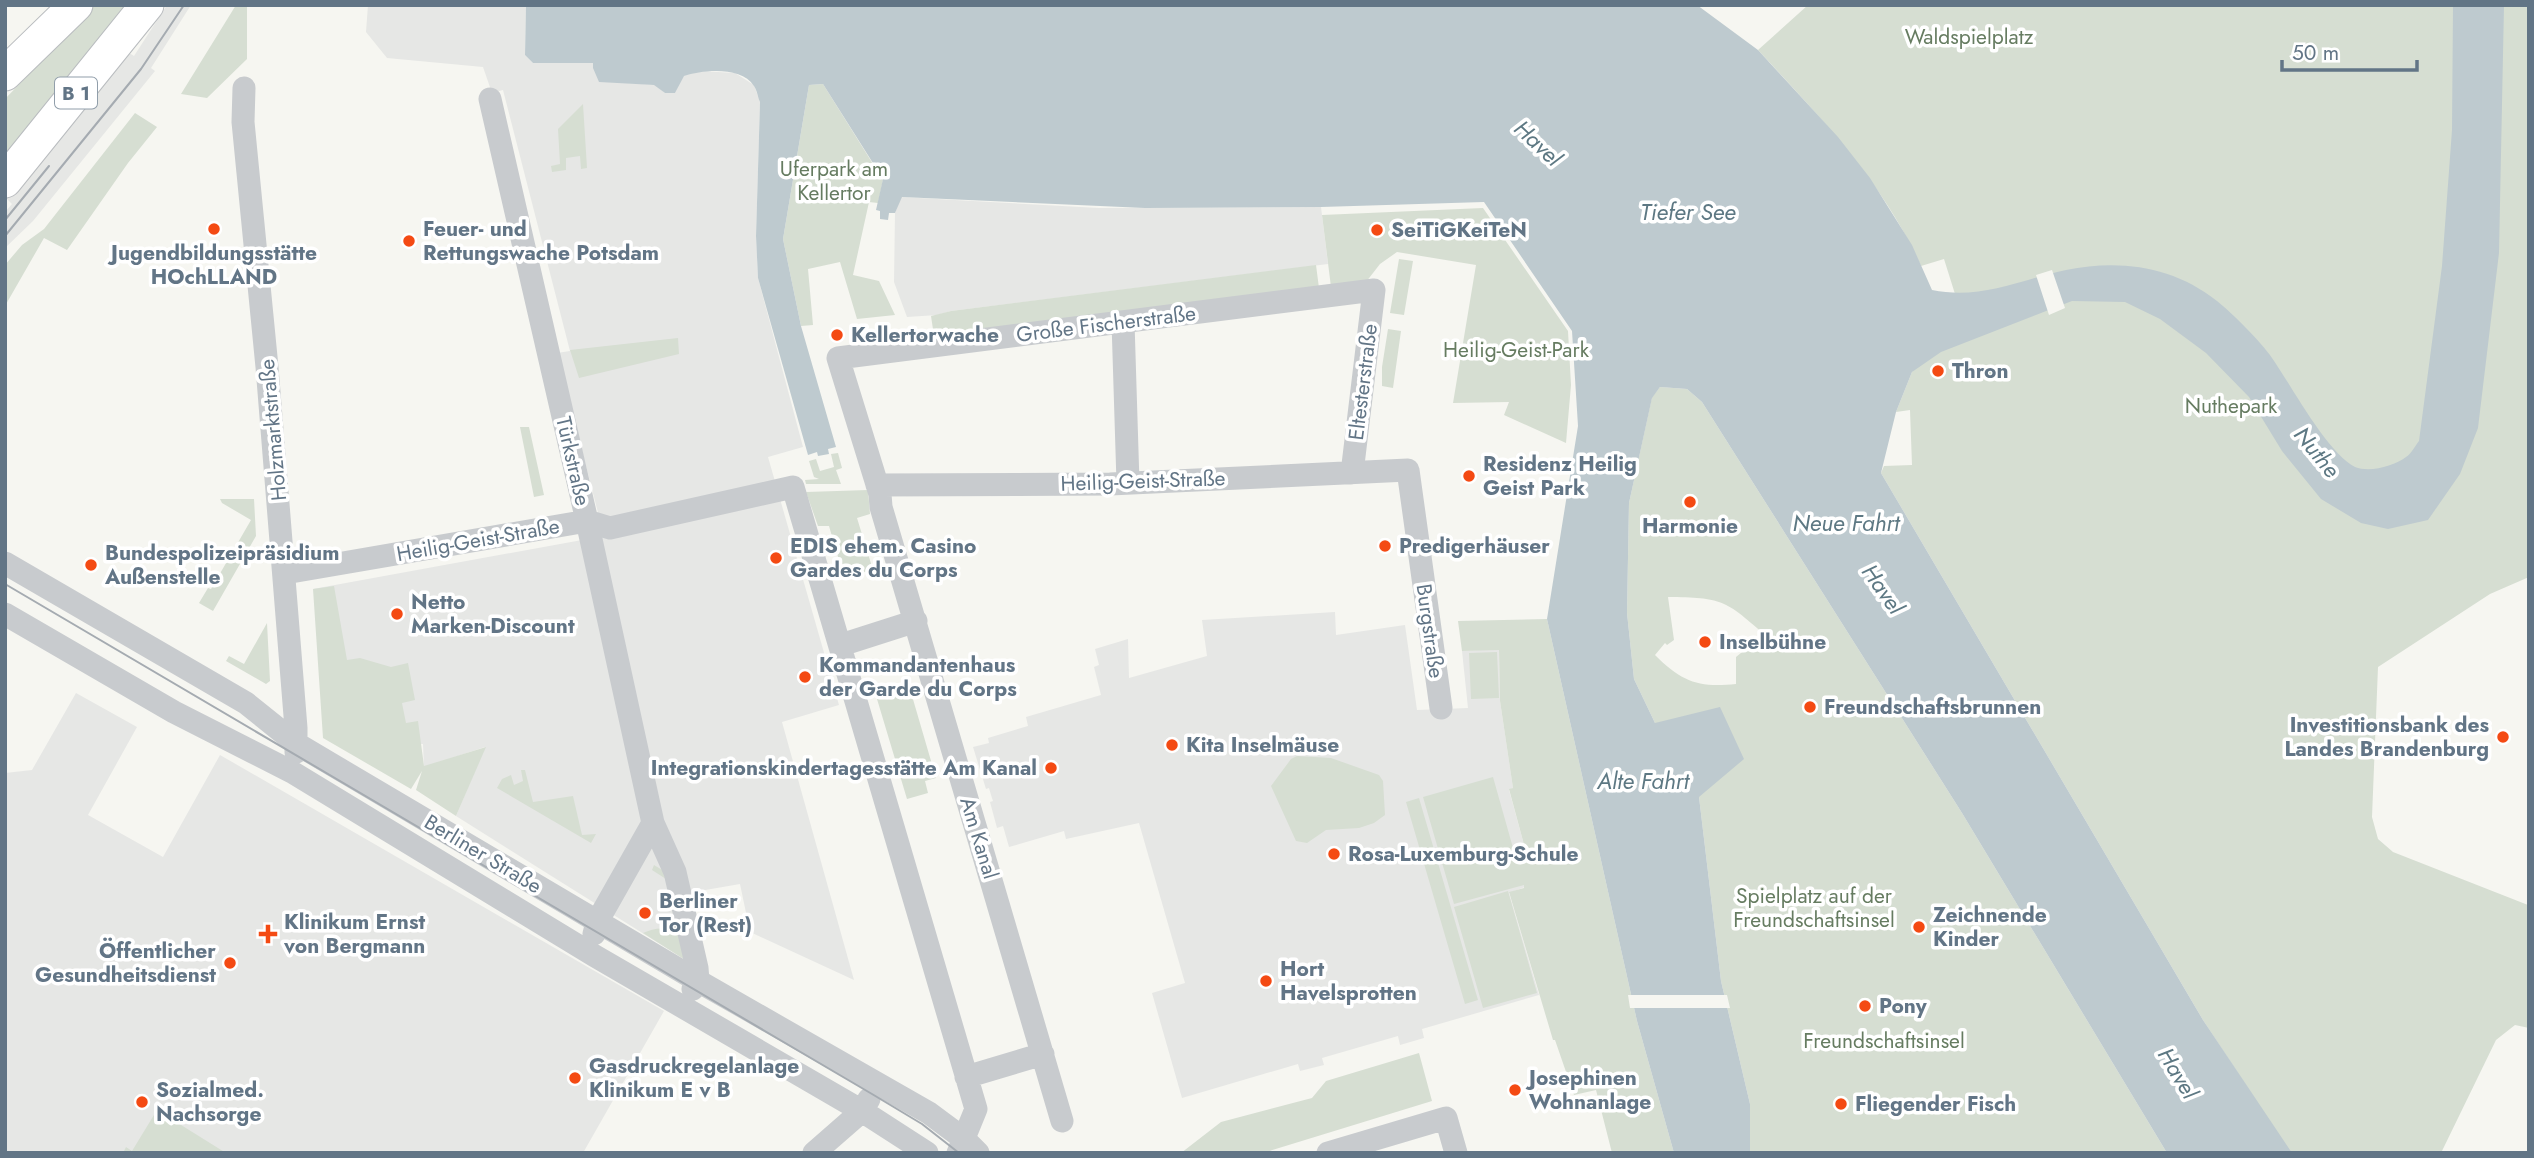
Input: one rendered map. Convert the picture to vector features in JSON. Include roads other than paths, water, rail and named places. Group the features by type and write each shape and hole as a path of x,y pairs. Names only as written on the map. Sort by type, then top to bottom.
{"highway":[{"path":"5,74 76,5"},
{"name":"B 1","path":"5,181 147,5"}],"street":[{"name":"Holzmarktstraße","path":"244,88 243,122 285,573 296,744 292,772"},
{"name":"Türkstraße","path":"489,99 587,521 653,823 675,872 698,968 698,981"},
{"name":"Große Fischerstraße","path":"838,358 1374,290"},
{"name":"Eltesterstraße","path":"1352,473 1374,290"},
{"path":"1123,322 1128,483"},
{"name":"Am Kanal","path":"838,358 1062,1121"},
{"name":"Heilig-Geist-Straße","path":"877,485 1128,483 1408,470"},
{"name":"Burgstraße","path":"1408,470 1441,708"},
{"name":"Heilig-Geist-Straße","path":"285,573 587,521 610,528 793,487 841,645"},
{"name":"Berliner Straße","path":"5,563 246,704 296,744 698,981 929,1113 967,1148"},
{"name":"Berliner Straße","path":"5,614 174,712 292,772 604,962 862,1111 926,1153"},
{"path":"916,621 841,645 975,1109 967,1148"},
{"path":"604,962 594,935 597,922 653,823"},
{"path":"682,1006 698,981"},
{"path":"966,1077 1043,1054"},
{"path":"814,1153 862,1111 879,1084"},
{"path":"1328,1153 1446,1118 1456,1153"}],"water":[{"path":"526,5 1697,5 1758,50 1838,137 1870,178 1912,245 1932,290 1984,291 2066,270 2106,265 2145,268 2182,280 2217,301 2246,328 2272,358 2333,448 2355,467 2368,469 2382,468 2401,460 2410,454 2419,441 2442,266 2452,130 2453,5 2504,5 2499,253 2478,428 2460,474 2428,520 2388,529 2361,523 2321,499 2282,451 2249,397 2206,353 2160,319 2125,302 2072,301 1941,352 1912,372 1896,412 1881,473 2203,1020 2292,1153 2167,1153 1962,813 1702,402 1687,389 1660,387 1652,398 1629,503 1627,613 1634,679 1655,723 1720,707 1744,759 1699,797 1721,981 1750,1104 1750,1153 1674,1153 1637,1021 1547,619 1578,426 1572,331 1484,202 1321,207 1145,208 902,197 895,213 889,213 888,220 880,219 880,211 876,210 883,179 823,84 809,85 783,239 801,326 836,447 828,449 829,454 818,456 817,452 808,455 758,278 756,236 760,102 754,86 740,75 711,71 684,76 675,93 665,93 654,85 599,82 593,63 533,63 525,55"}],"tram line":[{"path":"5,236 141,69 184,5"},
{"path":"5,220 49,166"},
{"path":"5,584 872,1094 922,1124 959,1153"}],"place":[{"name":"Jugendbildungsstätte HOchLLAND","path":"214,229"},
{"name":"SeiTiGKeiTeN","path":"1377,230"},
{"name":"Feuer- und Rettungswache Potsdam","path":"409,241"},
{"name":"Kellertorwache","path":"837,335"},
{"name":"Thron","path":"1938,371"},
{"name":"Residenz Heilig Geist Park","path":"1469,476"},
{"name":"Harmonie","path":"1690,502"},
{"name":"Predigerhäuser","path":"1385,546"},
{"name":"EDIS ehem. Casino Gardes du Corps","path":"776,558"},
{"name":"Bundespolizeipräsidium Außenstelle","path":"91,565"},
{"name":"Netto Marken-Discount","path":"397,614"},
{"name":"Inselbühne","path":"1705,642"},
{"name":"Kommandantenhaus der Garde du Corps","path":"805,677"},
{"name":"Freundschaftsbrunnen","path":"1810,707"},
{"name":"Investitionsbank des Landes Brandenburg","path":"2503,737"},
{"name":"Kita Inselmäuse","path":"1172,745"},
{"name":"Integrationskindertagesstätte Am Kanal","path":"1051,768"},
{"name":"Rosa-Luxemburg-Schule","path":"1334,854"},
{"name":"Berliner Tor (Rest)","path":"645,913"},
{"name":"Zeichnende Kinder","path":"1919,927"},
{"name":"Klinikum Ernst von Bergmann","path":"268,934"},
{"name":"Öffentlicher Gesundheitsdienst","path":"230,963"},
{"name":"Hort Havelsprotten","path":"1266,981"},
{"name":"Pony","path":"1865,1006"},
{"name":"Gasdruckregelanlage Klinikum E v B","path":"575,1078"},
{"name":"Josephinen Wohnanlage","path":"1515,1090"},
{"name":"Sozialmed. Nachsorge","path":"142,1102"},
{"name":"Fliegender Fisch","path":"1841,1104"}],"park label":[{"name":"Waldspielplatz","path":"1969,37"},
{"name":"Uferpark am Kellertor","path":"834,181"},
{"name":"Heilig-Geist-Park","path":"1516,350"},
{"name":"Nuthepark","path":"2231,406"},
{"name":"Spielplatz auf der Freundschaftsinsel","path":"1814,908"},
{"name":"Freundschaftsinsel","path":"1884,1041"}],"water label":[{"name":"Havel","path":"1538,143"},
{"name":"Tiefer See","path":"1688,212"},
{"name":"Nuthe","path":"2317,452"},
{"name":"Neue Fahrt","path":"1846,523"},
{"name":"Havel","path":"1883,589"},
{"name":"Alte Fahrt","path":"1643,781"},
{"name":"Havel","path":"2178,1073"}]}
